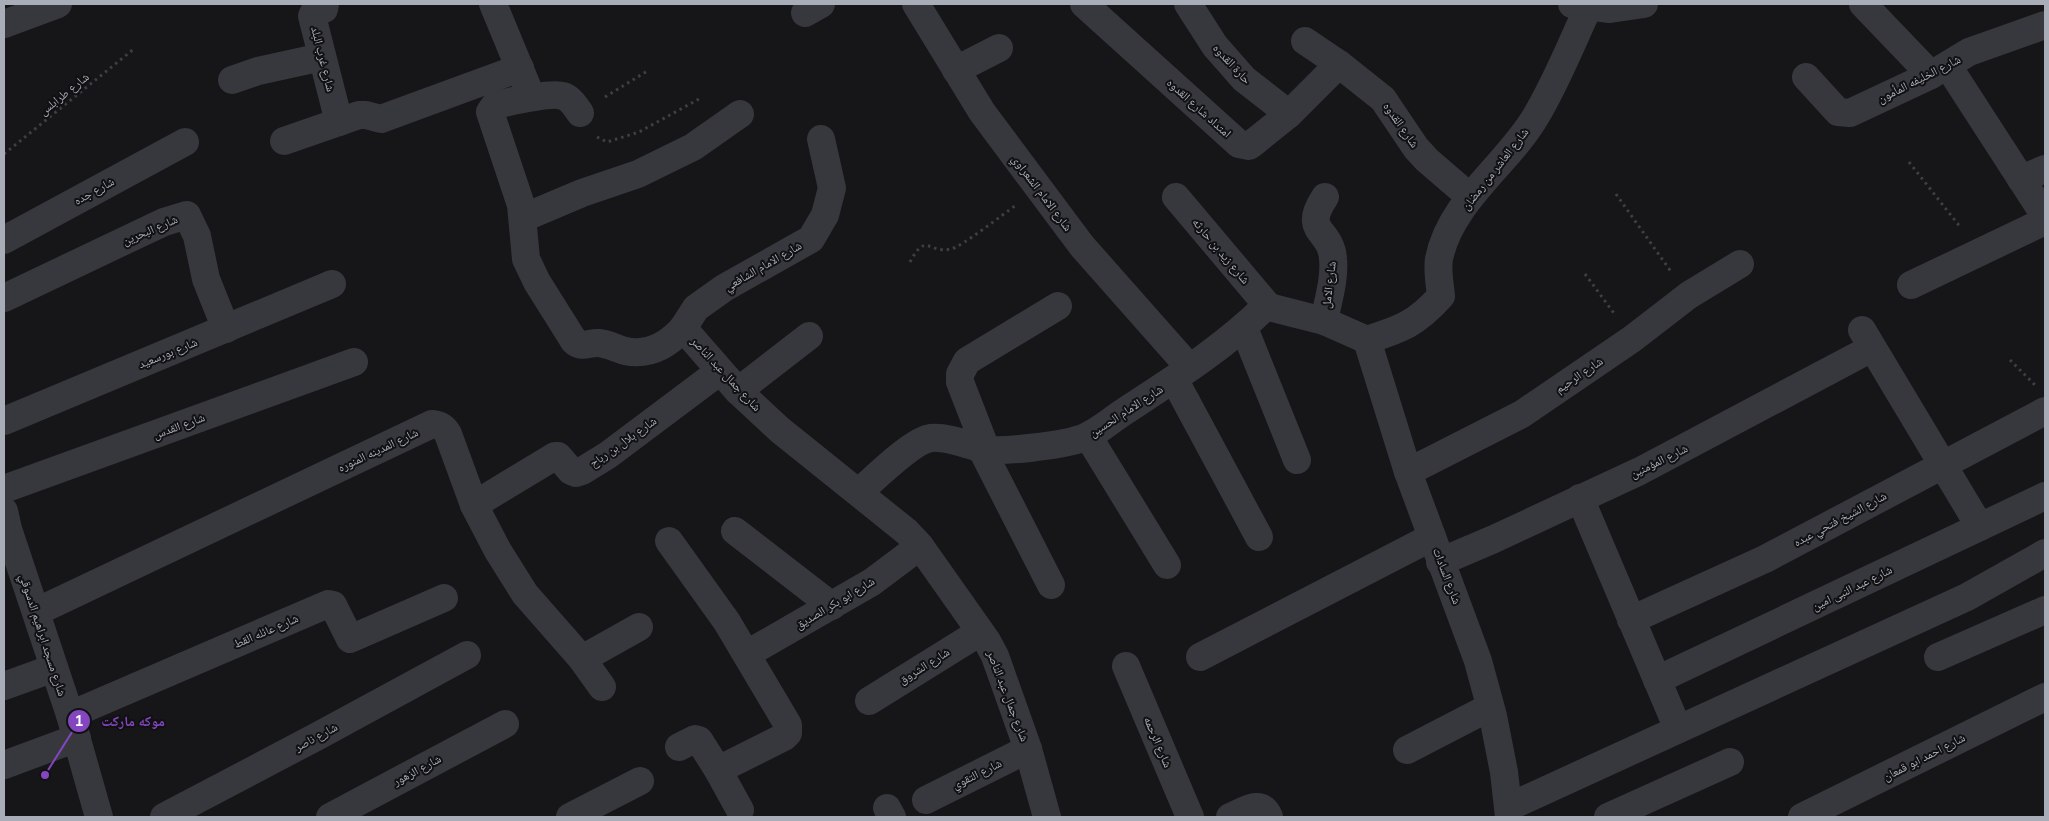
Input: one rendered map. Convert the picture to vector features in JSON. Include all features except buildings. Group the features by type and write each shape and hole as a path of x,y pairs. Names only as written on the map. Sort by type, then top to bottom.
{"street":[{"path":"4,24 58,4"},
{"name":"شارع غرب البلد","path":"325,4 324,9 314,12 312,16 339,122"},
{"path":"493,4 532,98"},
{"name":"شارع الامام الشعراوي","path":"916,4 982,112 1082,246 1182,373 1259,537"},
{"name":"امتداد شارع القدوه","path":"1084,4 1239,144 1249,146 1254,143 1289,114 1339,64"},
{"name":"حارة القدوه","path":"1188,4 1214,46 1244,79 1289,114"},
{"path":"1580,5 1610,9 1644,4"},
{"path":"1862,4 1939,71 2021,179 2045,216"},
{"name":"شارع العاشر من رمضان","path":"1367,340 1413,323 1441,296 1438,261 1444,240 1470,197 1497,167 1536,116 1580,5"},
{"name":"شارع الخليفه المأمون","path":"1806,76 1838,112 1850,113 1939,71 1970,52 2045,26"},
{"name":"شارع القدوه","path":"1305,41 1339,64 1383,99 1421,154 1470,197"},
{"path":"956,70 999,48"},
{"path":"232,80 258,71 322,56"},
{"path":"284,141 359,115 387,117 520,68"},
{"name":"شارع جمال عبد الناصر","path":"580,113 569,99 563,95 532,98 495,105 490,112 523,218 526,259 537,282 578,345 601,343 624,351 640,353 651,351 676,335 683,328 729,381 780,430 907,532 920,546 980,632 994,656 1028,749 1047,817"},
{"path":"523,218 582,193 638,174 693,147 740,114"},
{"name":"شارع الامام الشافعي","path":"683,328 696,308 724,288 811,239 825,215 832,188 821,139"},
{"name":"شارع جده","path":"4,240 184,142"},
{"path":"2021,179 2045,169"},
{"name":"شارع زيد بن حارثه","path":"1176,197 1267,305"},
{"name":"شارع الامل","path":"1324,321 1333,270 1333,258 1329,244 1318,228 1315,217 1316,211 1325,197"},
{"name":"شارع البحرين","path":"4,298 164,222 187,215 197,236 206,279 226,329"},
{"path":"1911,285 2045,221"},
{"name":"شارع الرحيم","path":"1408,472 1522,414 1632,339 1688,296 1740,264"},
{"name":"شارع بورسعيد","path":"4,421 332,284"},
{"path":"1267,305 1324,321 1367,340"},
{"name":"شارع الامام الحسين","path":"859,492 903,454 922,441 932,438 968,443 983,449 997,451 1079,440 1088,436 1182,373 1244,328 1267,305"},
{"path":"1051,585 983,449 960,382 963,366 967,361 1058,306"},
{"path":"1244,328 1297,460"},
{"path":"729,381 809,336"},
{"name":"شارع المؤمنين","path":"1200,657 1436,550 1494,539 1640,471 1701,440 1867,339 1942,465"},
{"name":"شارع السادات","path":"1367,340 1408,472 1462,616 1490,707 1504,772 1509,812"},
{"name":"شارع القدس","path":"4,489 354,362"},
{"name":"شارع بلال بن رباح","path":"474,505 555,456 558,456 571,471 576,473 582,471 729,381"},
{"name":"شارع الشيخ فتحي عبده","path":"1631,620 1765,558 1942,465 2042,400"},
{"name":"شارع المدينه المنوره","path":"36,612 432,424 445,428 474,505 498,551 525,594 582,659 602,688"},
{"path":"1088,436 1167,565"},
{"path":"1942,465 1980,527"},
{"name":"شارع عبد النبى امين","path":"1658,680 2045,496"},
{"path":"1580,498 1678,729"},
{"name":"شارع مسجد ابراهيم الدسوقي","path":"5,523 73,727 99,817"},
{"path":"735,531 832,606"},
{"path":"669,540 708,594 747,654 788,725 788,733 784,737 718,770"},
{"name":"شارع ابو بكر الصديق","path":"747,654 872,582 920,546"},
{"path":"1509,812 1678,729 1967,597 2045,553"},
{"name":"شارع عائله القط","path":"73,727 328,604 333,605 350,639 444,598"},
{"path":"1938,657 2045,610"},
{"path":"582,659 639,627"},
{"name":"شارع الشروق","path":"869,701 980,632"},
{"name":"شارع ناصر","path":"164,817 467,655"},
{"name":"شارع الرحمه","path":"1126,666 1190,817"},
{"path":"4,686 54,668"},
{"name":"شارع احمد ابو قمعان","path":"1802,817 2045,696"},
{"path":"1407,750 1490,707"},
{"name":"شارع الزهور","path":"330,817 505,724"},
{"path":"4,765 73,727"},
{"path":"680,747 695,739 699,740 740,810"},
{"name":"شارع التقوي","path":"926,800 1028,749"},
{"path":"1608,817 1730,762"},
{"path":"583,814 640,781"},
{"path":"1230,817 1262,807 1270,817"}],"path":[{"name":"شارع طرابلس","path":"4,154 135,48"},
{"path":"649,70 580,113 598,138 606,142 639,132 699,99"},
{"path":"1909,162 1979,252"},
{"path":"910,262 917,250 923,245 938,249 953,249 1040,190"},
{"path":"1616,194 1688,296"},
{"path":"1585,274 1632,339"},
{"path":"2010,360 2042,400"}],"place":[{"name":"موكه ماركت","path":"45,775"}]}
